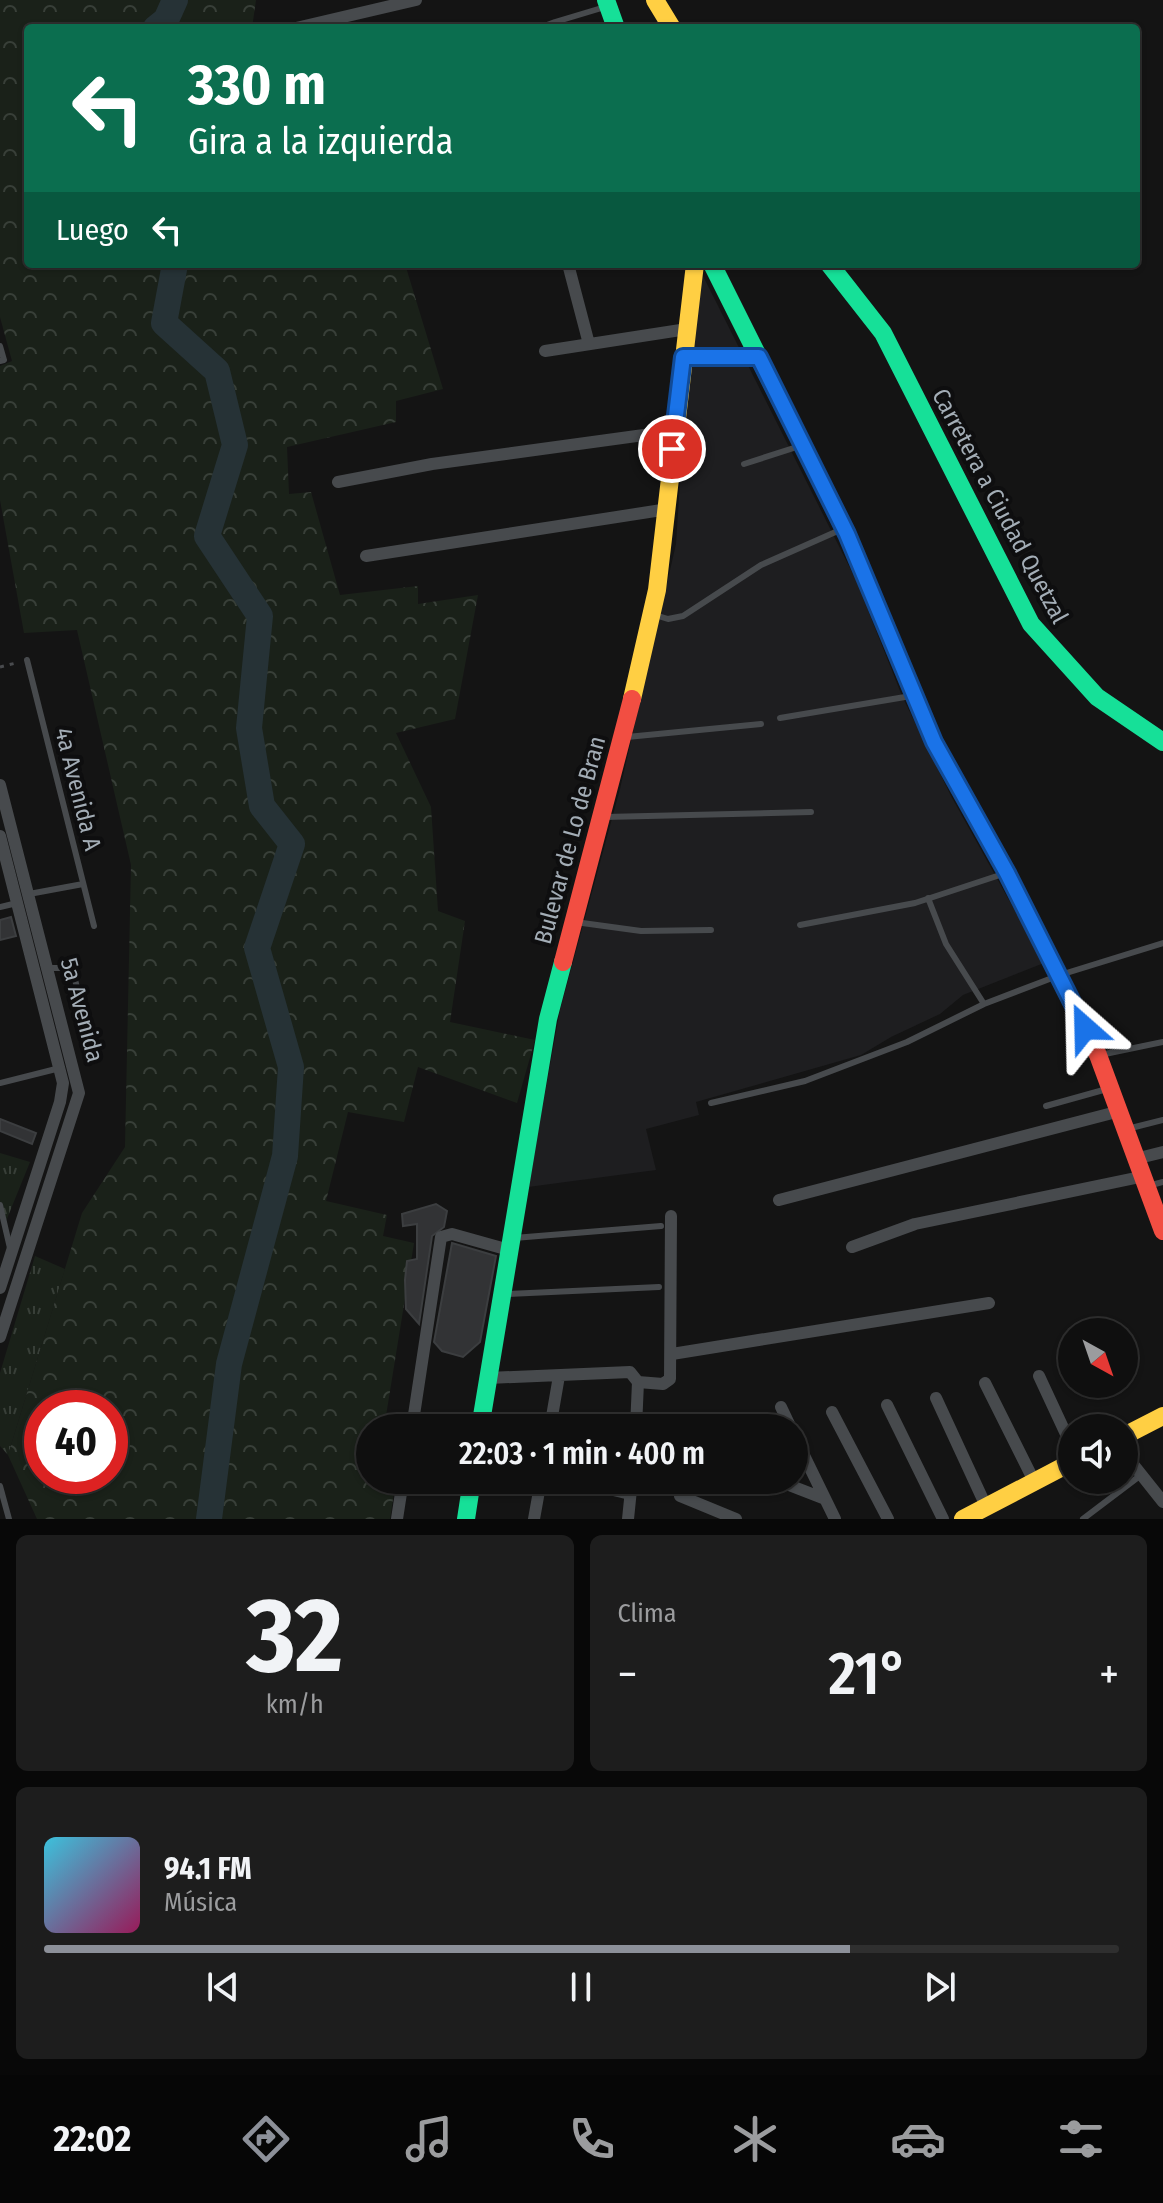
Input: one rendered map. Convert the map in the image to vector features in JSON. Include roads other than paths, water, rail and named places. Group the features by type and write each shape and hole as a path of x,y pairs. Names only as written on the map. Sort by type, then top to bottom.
{"street":[{"path":"313,24 416,0"},
{"path":"655,0 670,24"},
{"path":"608,3 615,24"},
{"path":"569,268 589,344"},
{"name":"Bulevar de Lo de Bran","path":"482,1414 548,1019 623,737 651,614 668,509 673,431 695,268"},
{"path":"714,268 844,529 934,742 1007,873 1098,1055 1148,1175 1163,1231"},
{"name":"Carretera a Ciudad Quetzal","path":"832,268 883,333 962,494 1031,624 1097,697 1163,742"},
{"path":"545,351 687,329"},
{"path":"338,482 432,464 673,431"},
{"path":"366,556 668,509"},
{"name":"5a Avenida","path":"0,785 29,894 31,930 60,1068 60,1102 0,1288"},
{"name":"5a Avenida","path":"0,836 17,903 49,968 79,1093 0,1337"},
{"path":"779,1200 1120,1111"},
{"path":"852,1247 886,1231 1148,1175 1163,1152"},
{"path":"638,1382 663,1384 670,1379 671,1216"},
{"path":"414,1414 441,1237 452,1234 510,1244"},
{"path":"672,1354 989,1303"},
{"path":"488,1378 630,1372 638,1382 637,1414"},
{"path":"553,1414 559,1376"},
{"path":"1039,1376 1058,1417"},
{"path":"985,1383 1034,1481"},
{"path":"936,1398 977,1514 1058,1469"},
{"path":"887,1405 943,1519"},
{"path":"781,1407 784,1414"},
{"path":"832,1412 888,1519"},
{"path":"1138,1429 1163,1416"},
{"path":"808,1464 835,1519"},
{"path":"1138,1471 1163,1502"},
{"path":"808,1492 825,1499"},
{"path":"397,1519 401,1494"},
{"path":"466,1519 470,1494"},
{"path":"534,1519 538,1494"},
{"path":"628,1519 630,1494"},
{"path":"680,1496 736,1519"}],"lane":[{"path":"558,24 608,3"},
{"path":"0,346 2,360"},
{"path":"683,357 759,357"},
{"path":"744,464 803,445"},
{"path":"651,614 668,619 683,616 761,565 844,529"},
{"name":"4a Avenida A","path":"27,660 94,926"},
{"path":"780,718 914,696"},
{"path":"623,737 761,724"},
{"path":"602,817 811,812"},
{"path":"800,925 928,898 1007,873"},
{"path":"29,894 83,884"},
{"path":"928,898 946,944 984,1004"},
{"path":"0,907 17,903"},
{"path":"572,922 641,931 711,930"},
{"path":"711,1103 805,1081 907,1042 984,1004 1060,975 1163,943"},
{"path":"49,968 64,968 74,976 94,1051"},
{"path":"1098,1055 1163,1042"},
{"path":"0,1083 60,1068"},
{"path":"1046,1106 1111,1088"},
{"path":"1127,1129 1163,1120"},
{"path":"0,1205 12,1253"},
{"path":"510,1244 661,1226"},
{"path":"502,1294 659,1287"},
{"path":"1083,1519 1141,1475"},
{"path":"0,1486 9,1519"}],"waterway":[{"path":"161,24 175,0"},
{"path":"174,268 164,323 217,371 235,445 207,536 260,616 249,728 262,806 292,844 257,948 291,1067 285,1156 229,1364 209,1519"}]}
